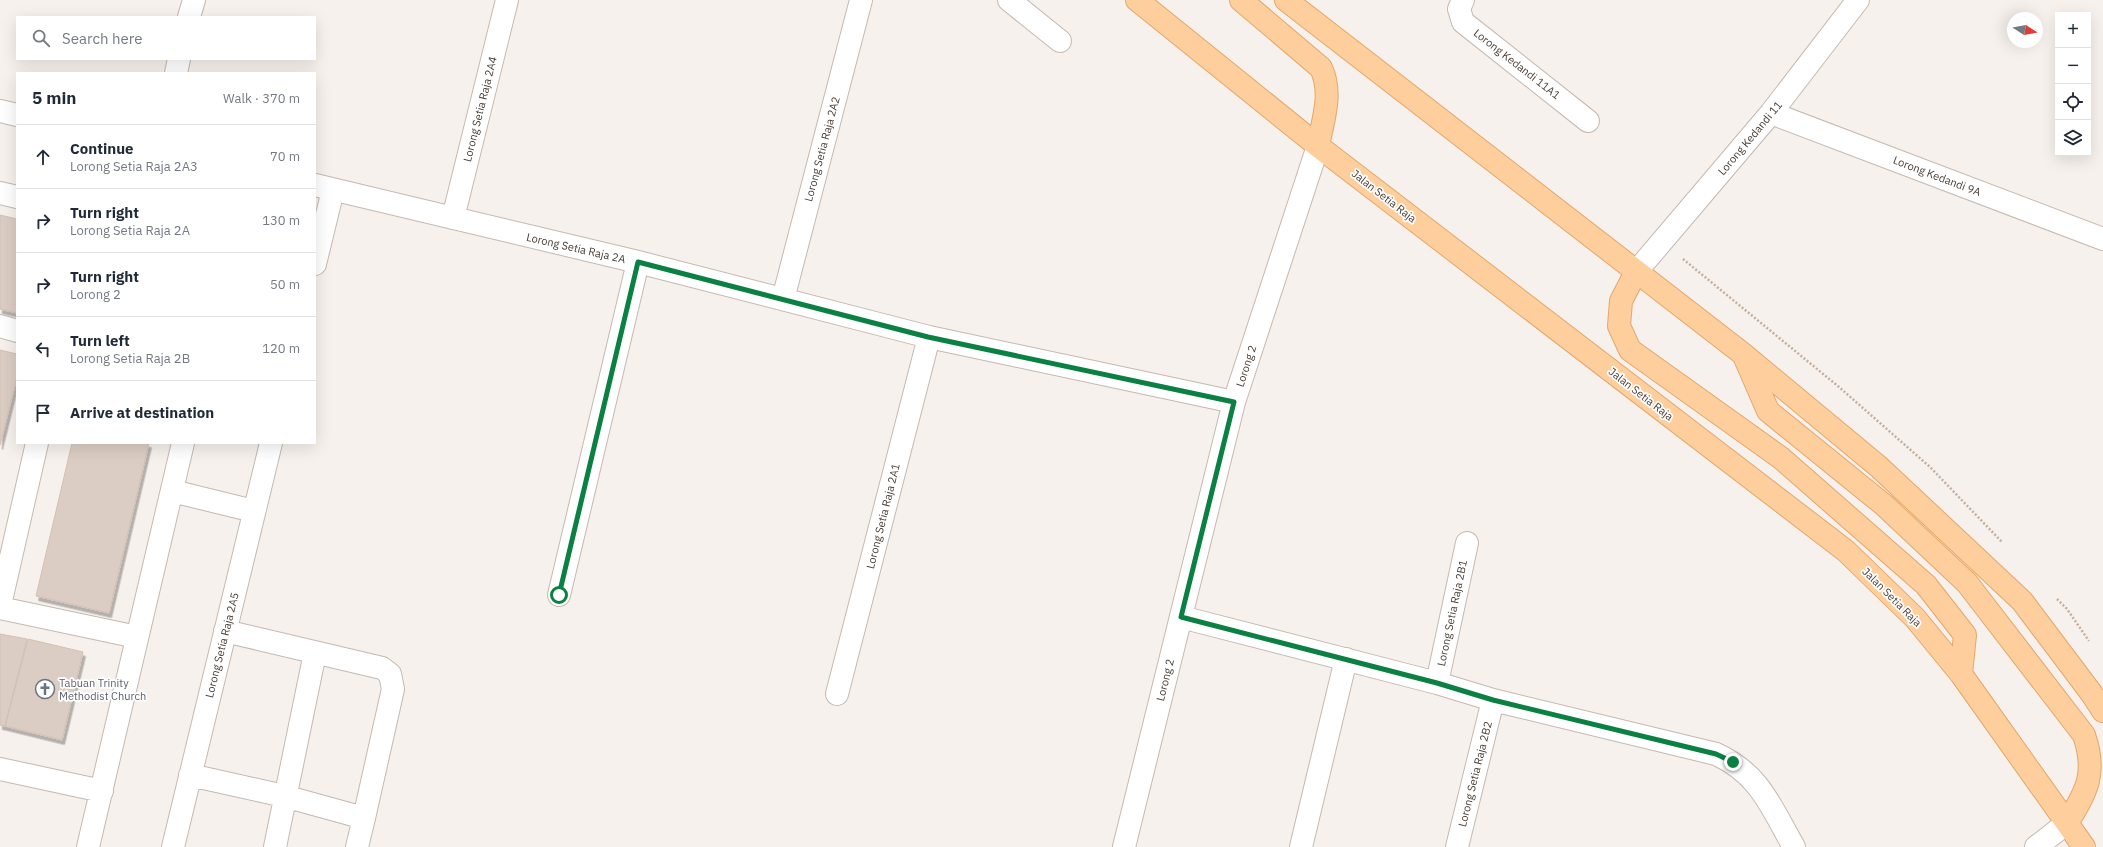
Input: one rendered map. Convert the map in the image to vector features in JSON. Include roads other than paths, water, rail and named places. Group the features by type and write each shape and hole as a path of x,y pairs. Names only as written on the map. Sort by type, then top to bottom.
{"main road":[{"name":"Jalan Setia Raja","path":"1137,0 1318,146 1846,551 1915,618 1961,674 2084,847"},
{"path":"1240,0 1321,68 1327,80 1328,92 1318,146"},
{"path":"1286,0 1743,354 1879,467 2022,601 2099,697"},
{"path":"1636,272 1621,301 1619,326 1630,350 1781,458 1926,585 1965,635 1961,674"},
{"path":"1743,354 1768,411 1884,505 1968,583 2084,736 2090,755 2089,773 2084,795 2067,822"}],"street":[{"path":"190,16 194,0"},
{"name":"Lorong Setia Raja 2A4","path":"453,218 507,0"},
{"name":"Lorong Setia Raja 2A2","path":"783,298 861,0"},
{"path":"1009,0 1060,41"},
{"name":"Lorong Kedandi 11A1","path":"1463,0 1459,9 1463,22 1588,121"},
{"name":"Lorong Kedandi 11","path":"1636,272 1770,113 1858,0"},
{"path":"176,72 179,60"},
{"path":"0,111 16,115"},
{"name":"Lorong Kedandi 9A","path":"1770,113 2103,239"},
{"name":"Lorong 2","path":"1124,847 1234,402 1318,146"},
{"path":"316,256 324,188"},
{"name":"Lorong Setia Raja 2A","path":"324,188 638,262 783,298 928,337 1234,402"},
{"path":"0,193 16,197"},
{"path":"559,595 638,262"},
{"path":"0,326 16,331"},
{"name":"Lorong Setia Raja 2A1","path":"837,694 928,337"},
{"path":"0,605 37,444"},
{"path":"88,847 183,444"},
{"name":"Lorong Setia Raja 2A5","path":"173,847 270,444"},
{"path":"172,491 254,511"},
{"name":"Lorong Setia Raja 2B1","path":"1437,683 1467,543"},
{"path":"0,608 137,637"},
{"path":"1181,617 1437,683 1493,700 1716,754 1733,762 1759,786 1794,847"},
{"path":"225,631 382,668 390,674 393,689 358,847"},
{"path":"274,847 315,653"},
{"path":"1301,847 1346,659"},
{"name":"Lorong Setia Raja 2B2","path":"1457,847 1493,700"},
{"path":"0,769 102,791"},
{"path":"190,775 284,796 364,818"},
{"path":"2036,847 2067,822"}],"place":[{"name":"Tabuan Trinity Methodist Church","path":"45,689"}]}
